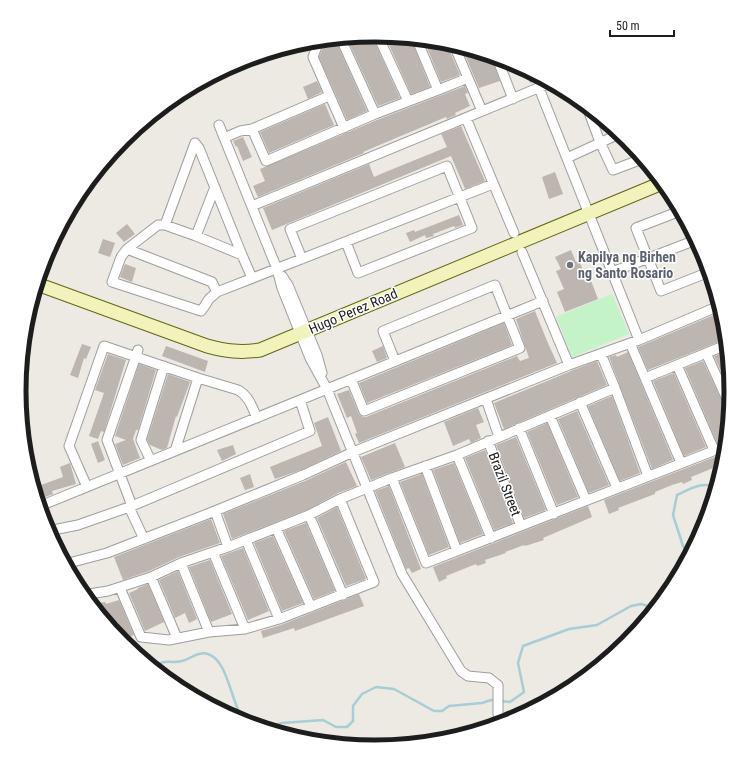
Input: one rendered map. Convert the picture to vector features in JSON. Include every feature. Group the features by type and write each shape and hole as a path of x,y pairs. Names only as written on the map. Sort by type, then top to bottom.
{"street":[{"path":"381,42 408,101"},
{"path":"343,44 375,114"},
{"path":"419,45 438,90"},
{"path":"317,47 313,57 344,128"},
{"path":"457,52 482,111"},
{"path":"499,65 512,99"},
{"path":"252,129 266,161 375,114 468,78"},
{"path":"252,206 544,86"},
{"path":"539,88 612,272 635,341 645,378 681,463"},
{"path":"224,138 240,131 252,129 329,96"},
{"path":"590,117 613,170 637,161"},
{"path":"466,118 514,232"},
{"path":"219,125 277,269 288,285 303,332 317,356 327,389 402,574 461,671 468,676 489,678 498,684 498,714 500,717"},
{"path":"567,158 613,137"},
{"path":"165,225 195,143 199,148 252,278"},
{"path":"302,259 290,229 447,166 472,228 358,273 346,242"},
{"path":"242,255 165,225 158,226 127,249 121,256 112,282 201,310 209,299 217,292 493,184"},
{"name":"Hugo Perez Road","path":"43,286 207,346 227,351 244,352 260,350 656,185"},
{"path":"196,236 215,187"},
{"path":"675,213 636,228 661,291 703,274"},
{"path":"612,272 690,242"},
{"path":"127,249 212,282 217,292"},
{"path":"522,252 569,365"},
{"path":"351,379 364,412 520,348 495,285 383,331 395,361"},
{"path":"45,504 543,301"},
{"path":"71,562 106,553 215,511 303,475 353,452 569,365 635,341 714,308"},
{"path":"87,487 69,446 104,346 137,353 164,366 243,392 248,398 257,418"},
{"path":"645,378 721,346"},
{"path":"137,353 107,440 144,539"},
{"path":"706,353 724,393"},
{"path":"601,354 648,476"},
{"path":"677,365 714,450"},
{"path":"151,461 141,440 164,366"},
{"path":"174,451 198,378"},
{"path":"91,593 120,588 151,577 181,563 246,540 309,514 340,499 392,478 457,455 615,388"},
{"path":"486,399 499,437"},
{"path":"55,530 78,525 131,507 310,431 300,400"},
{"path":"580,402 617,488"},
{"path":"550,416 586,500"},
{"path":"519,428 554,514"},
{"name":"Brazil Street","path":"488,441 521,526"},
{"path":"392,478 426,563 719,448"},
{"path":"457,455 491,538"},
{"path":"425,466 458,551"},
{"path":"120,588 141,637 169,640 209,632 245,629 279,619 343,595 374,582 340,499"},
{"path":"215,511 228,547"},
{"path":"309,514 343,595"},
{"path":"276,528 311,607"},
{"path":"246,540 279,619"},
{"path":"213,552 245,629"},
{"path":"181,563 209,632"},
{"path":"151,577 177,638"}],"green space":[{"path":"612,294 629,334 572,357 556,317"}],"building":[{"path":"375,42 400,98 378,106 349,43"},
{"path":"388,43 413,44 430,87 411,94"},
{"path":"337,44 367,111 347,120 319,57 323,48"},
{"path":"426,46 449,50 460,75 441,82"},
{"path":"465,54 494,63 500,81 479,88"},
{"path":"528,77 535,81 530,83"},
{"path":"317,81 322,92 308,99 303,87"},
{"path":"465,86 468,93 465,94 470,106 455,113 456,115 447,119 446,117 258,197 253,186 265,181 260,169 377,120"},
{"path":"325,104 334,125 269,153 260,132"},
{"path":"461,126 485,181 465,189 451,156 272,230 263,208 369,164 374,177 447,147 441,134"},
{"path":"243,137 252,157 243,161 237,146 236,147 233,141"},
{"path":"555,172 563,194 549,199 542,177"},
{"path":"459,215 463,225 455,228 454,226 433,234 434,236 426,238 425,235 410,242 406,233 414,230 415,232"},
{"path":"127,224 135,234 124,242 116,233"},
{"path":"103,239 115,243 110,257 98,253"},
{"path":"571,250 576,262 579,261 587,279 590,278 598,299 565,312 557,292 564,289 556,271 561,269 555,257"},
{"path":"125,264 136,268 132,282 120,277"},
{"path":"535,311 557,363 359,443 355,434 357,433 351,416 347,418 337,394 349,390 359,414 366,417 517,356 520,361 529,358 516,319"},
{"path":"715,315 720,341 648,370 638,347"},
{"path":"504,323 512,345 367,403 359,383"},
{"path":"82,344 91,347 86,359 84,358 78,378 70,375"},
{"path":"166,346 208,361 205,372 162,356"},
{"path":"383,346 387,358 377,362 372,351"},
{"path":"628,352 673,460 652,469 609,357 616,355 617,357"},
{"path":"722,353 723,376 714,356"},
{"path":"108,354 126,360 104,432 101,431 98,439 89,436 104,393 95,390"},
{"path":"597,361 607,385 504,429 494,403"},
{"path":"703,361 723,405 720,442 717,443 685,368"},
{"path":"139,364 156,370 138,430 136,430 133,439 140,458 123,465 115,444 126,440 115,436"},
{"path":"674,373 706,447 684,456 653,381"},
{"path":"168,374 190,382 177,417 176,416 167,448 162,450 150,445 147,440"},
{"path":"612,396 640,473 620,481 588,406"},
{"path":"478,408 484,422 476,425 481,438 471,443 469,439 453,446 444,422"},
{"path":"577,411 609,485 589,493 558,419"},
{"path":"328,417 341,451 301,470 275,479 270,467 322,446 314,423"},
{"path":"547,423 578,497 557,505 527,432"},
{"path":"516,437 546,510 524,518 496,445"},
{"path":"98,441 105,460 98,463 91,444"},
{"path":"395,443 405,467 371,480 361,457"},
{"path":"233,445 236,454 222,461 217,450"},
{"path":"485,450 513,523 494,530 465,458"},
{"path":"718,456 715,467 691,477 692,480 683,484 682,482 672,485 655,492 655,494 618,508 619,510 609,514 604,500"},
{"path":"346,462 357,486 338,493 307,510 232,539 223,514 305,481"},
{"path":"70,463 76,484 52,491 53,494 45,497 41,485 63,477 60,467"},
{"path":"454,463 483,534 460,543 433,470"},
{"path":"250,474 254,487 245,490 240,478"},
{"path":"422,474 449,547 429,555 400,482"},
{"path":"389,486 421,569 412,573 409,568 406,569 375,491"},
{"path":"588,506 592,517 543,538 544,540 525,546 524,545 485,560 486,563 477,566 476,564 446,576 447,578 439,582 433,567"},
{"path":"337,507 366,579 346,586 317,518"},
{"path":"211,519 220,543 179,557 149,571 123,580 114,557"},
{"path":"306,523 335,591 314,599 284,531"},
{"path":"273,536 303,603 282,611 254,543"},
{"path":"243,548 269,611 248,620 221,556"},
{"path":"210,560 232,614 211,622 189,567"},
{"path":"178,571 197,619 189,623 185,613 175,618 159,580"},
{"path":"148,584 164,622 145,631 129,593"},
{"path":"359,594 364,606 295,631 294,628 263,638 261,631 281,625"},
{"path":"119,600 134,635 131,636 132,639 128,638 97,603 105,602 106,604"}],"waterway":[{"path":"685,552 685,549 673,515 677,495 701,485 711,485"},
{"path":"501,701 510,702 524,692 518,663 523,646 569,629 597,625 631,606 641,604 650,606"},
{"path":"158,664 182,661 198,654 205,653 215,658 226,675 240,714"},
{"path":"274,725 282,723 323,720 336,727 347,727 353,721 353,706 362,694 376,687 394,689 434,711 442,711 449,706 482,703 491,700 496,701"}],"place":[{"name":"Kapilya ng Birhen ng Santo Rosario","path":"570,265"}]}
